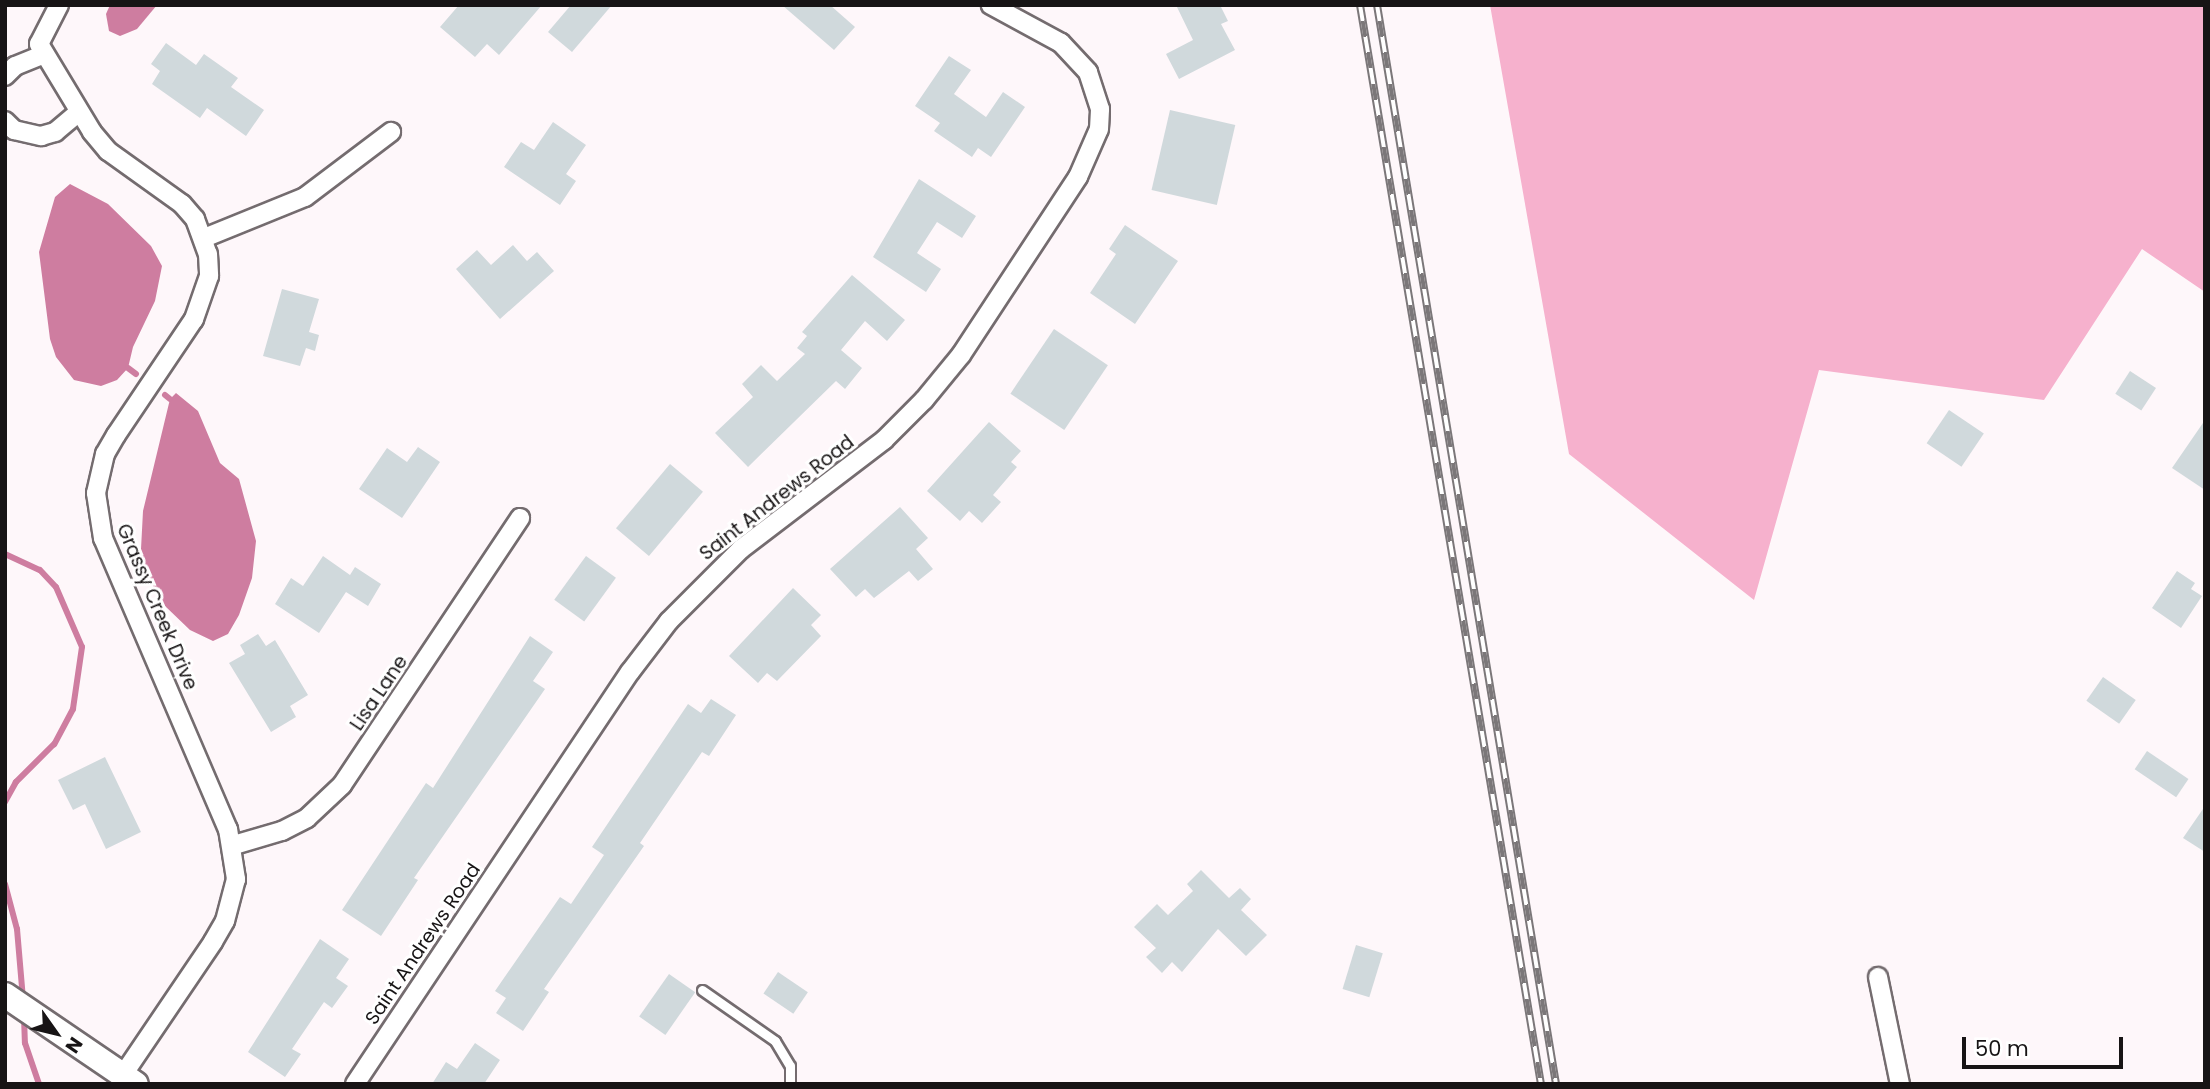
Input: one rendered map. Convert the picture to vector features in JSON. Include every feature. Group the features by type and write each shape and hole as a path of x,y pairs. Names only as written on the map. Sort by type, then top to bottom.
{"street":[{"path":"5,76 15,66 45,54 38,38 60,5"},
{"name":"Saint Andrews Road","path":"355,1084 630,672 669,621 741,549 884,440 924,400 961,355 1078,177 1099,129 1100,109 1088,72 1061,43 991,5"},
{"name":"Grassy Creek Drive","path":"45,54 79,112 108,150 182,204 204,238 209,276 203,299 105,454 96,493 103,538 234,845 236,879 225,921 130,1079"},
{"path":"5,121 14,130 41,136 55,132 79,112"},
{"path":"204,238 305,197 391,132"},
{"name":"Lisa Lane","path":"234,845 282,831 307,818 342,785 520,518"},
{"path":"1878,977 1900,1084"},
{"path":"5,995 130,1079"}],"lane":[{"path":"702,990 775,1041 790,1066 790,1084"}],"shaded area":[{"path":"110,5 157,5 137,29 120,36 109,31 106,14"},
{"path":"1490,5 2205,5 2205,292 2142,249 2044,400 1819,370 1754,600 1569,454"},
{"path":"70,184 108,204 151,246 162,266 155,301 133,347 128,368 117,380 101,386 74,380 56,357 50,339 39,252 55,197"},
{"path":"176,393 198,411 220,463 239,479 256,541 252,578 239,615 228,634 213,641 190,630 165,606 145,572 141,549 143,511 170,399"}],"building":[{"path":"459,5 542,5 499,55 487,44 475,57 440,27"},
{"path":"571,5 612,5 572,52 548,32"},
{"path":"782,5 830,5 855,27 834,50"},
{"path":"1176,5 1220,5 1228,21 1221,24 1235,50 1179,79 1166,54 1193,40"},
{"path":"166,43 196,65 204,54 238,78 231,87 264,110 246,136 207,108 200,118 152,84 160,71 151,64"},
{"path":"949,56 971,70 954,94 986,117 1003,92 1025,107 991,157 978,148 972,157 934,131 940,123 915,106"},
{"path":"1170,110 1235,125 1217,205 1152,190"},
{"path":"553,122 586,145 566,174 576,181 560,205 504,167 521,142 534,150"},
{"path":"919,179 976,216 962,238 937,222 917,253 941,269 926,292 873,257"},
{"path":"1125,225 1178,261 1135,324 1090,293 1116,254 1109,249"},
{"path":"513,245 527,261 537,252 554,271 500,319 456,269 477,250 491,265"},
{"path":"852,275 905,320 887,341 865,321 841,350 862,368 845,389 836,381 748,467 715,433 753,397 742,384 761,365 777,381 805,354 797,348 807,336 802,332"},
{"path":"282,289 319,299 309,332 319,335 315,351 306,348 300,366 263,356"},
{"path":"1054,329 1108,365 1064,430 1010,394"},
{"path":"2130,371 2156,388 2141,411 2115,394"},
{"path":"1949,410 1984,433 1961,467 1927,443"},
{"path":"2205,420 2205,490 2172,468"},
{"path":"989,422 1021,451 1011,462 1017,467 993,495 1001,502 982,523 969,511 960,521 927,491"},
{"path":"418,447 440,462 402,518 359,489 387,448 407,462"},
{"path":"670,464 703,492 649,556 616,528"},
{"path":"900,507 928,538 916,549 933,569 918,581 909,571 874,598 865,589 856,597 830,569"},
{"path":"323,556 350,575 355,567 381,584 368,606 346,592 319,633 275,604 291,578 303,586"},
{"path":"586,556 616,578 584,621 554,600"},
{"path":"2177,571 2195,583 2191,589 2202,596 2181,628 2152,608"},
{"path":"793,588 821,615 811,625 821,636 777,681 767,673 758,683 729,656"},
{"path":"258,634 266,646 275,640 308,695 290,706 296,717 271,732 229,663 245,654 240,645"},
{"path":"530,636 553,652 533,681 545,689 414,878 418,880 381,936 342,910 426,783 433,788"},
{"path":"2103,677 2136,700 2119,724 2086,701"},
{"path":"711,699 736,715 709,756 702,752 640,843 644,846 544,989 549,992 523,1031 496,1013 506,998 495,991 560,897 571,904 604,855 592,847 688,704 701,713"},
{"path":"2147,751 2188,779 2176,797 2135,769"},
{"path":"105,757 141,832 106,849 85,804 73,810 58,780"},
{"path":"2205,806 2205,852 2183,838"},
{"path":"1201,870 1229,898 1240,888 1251,899 1241,910 1267,935 1246,956 1218,929 1182,972 1172,962 1162,973 1146,957 1156,948 1134,927 1157,904 1168,915 1193,891 1187,884"},
{"path":"320,939 349,959 336,978 348,986 332,1008 324,1002 292,1049 301,1054 285,1077 248,1052"},
{"path":"1356,945 1383,953 1369,997 1343,989"},
{"path":"778,972 808,992 793,1014 763,994"},
{"path":"669,974 695,992 665,1035 639,1017"},
{"path":"475,1043 500,1060 484,1084 432,1084 446,1062 457,1069"}],"waterway":[{"path":"128,368 136,374"},
{"path":"165,395 170,399"},
{"path":"5,554 40,570 56,587 82,647 73,709 54,744 16,782 5,802"},
{"path":"5,884 17,929 23,999"},
{"path":"24,1017 25,1043 39,1084"}],"railway":[{"path":"1360,5 1541,1084"},
{"path":"1377,5 1556,1084"}]}
